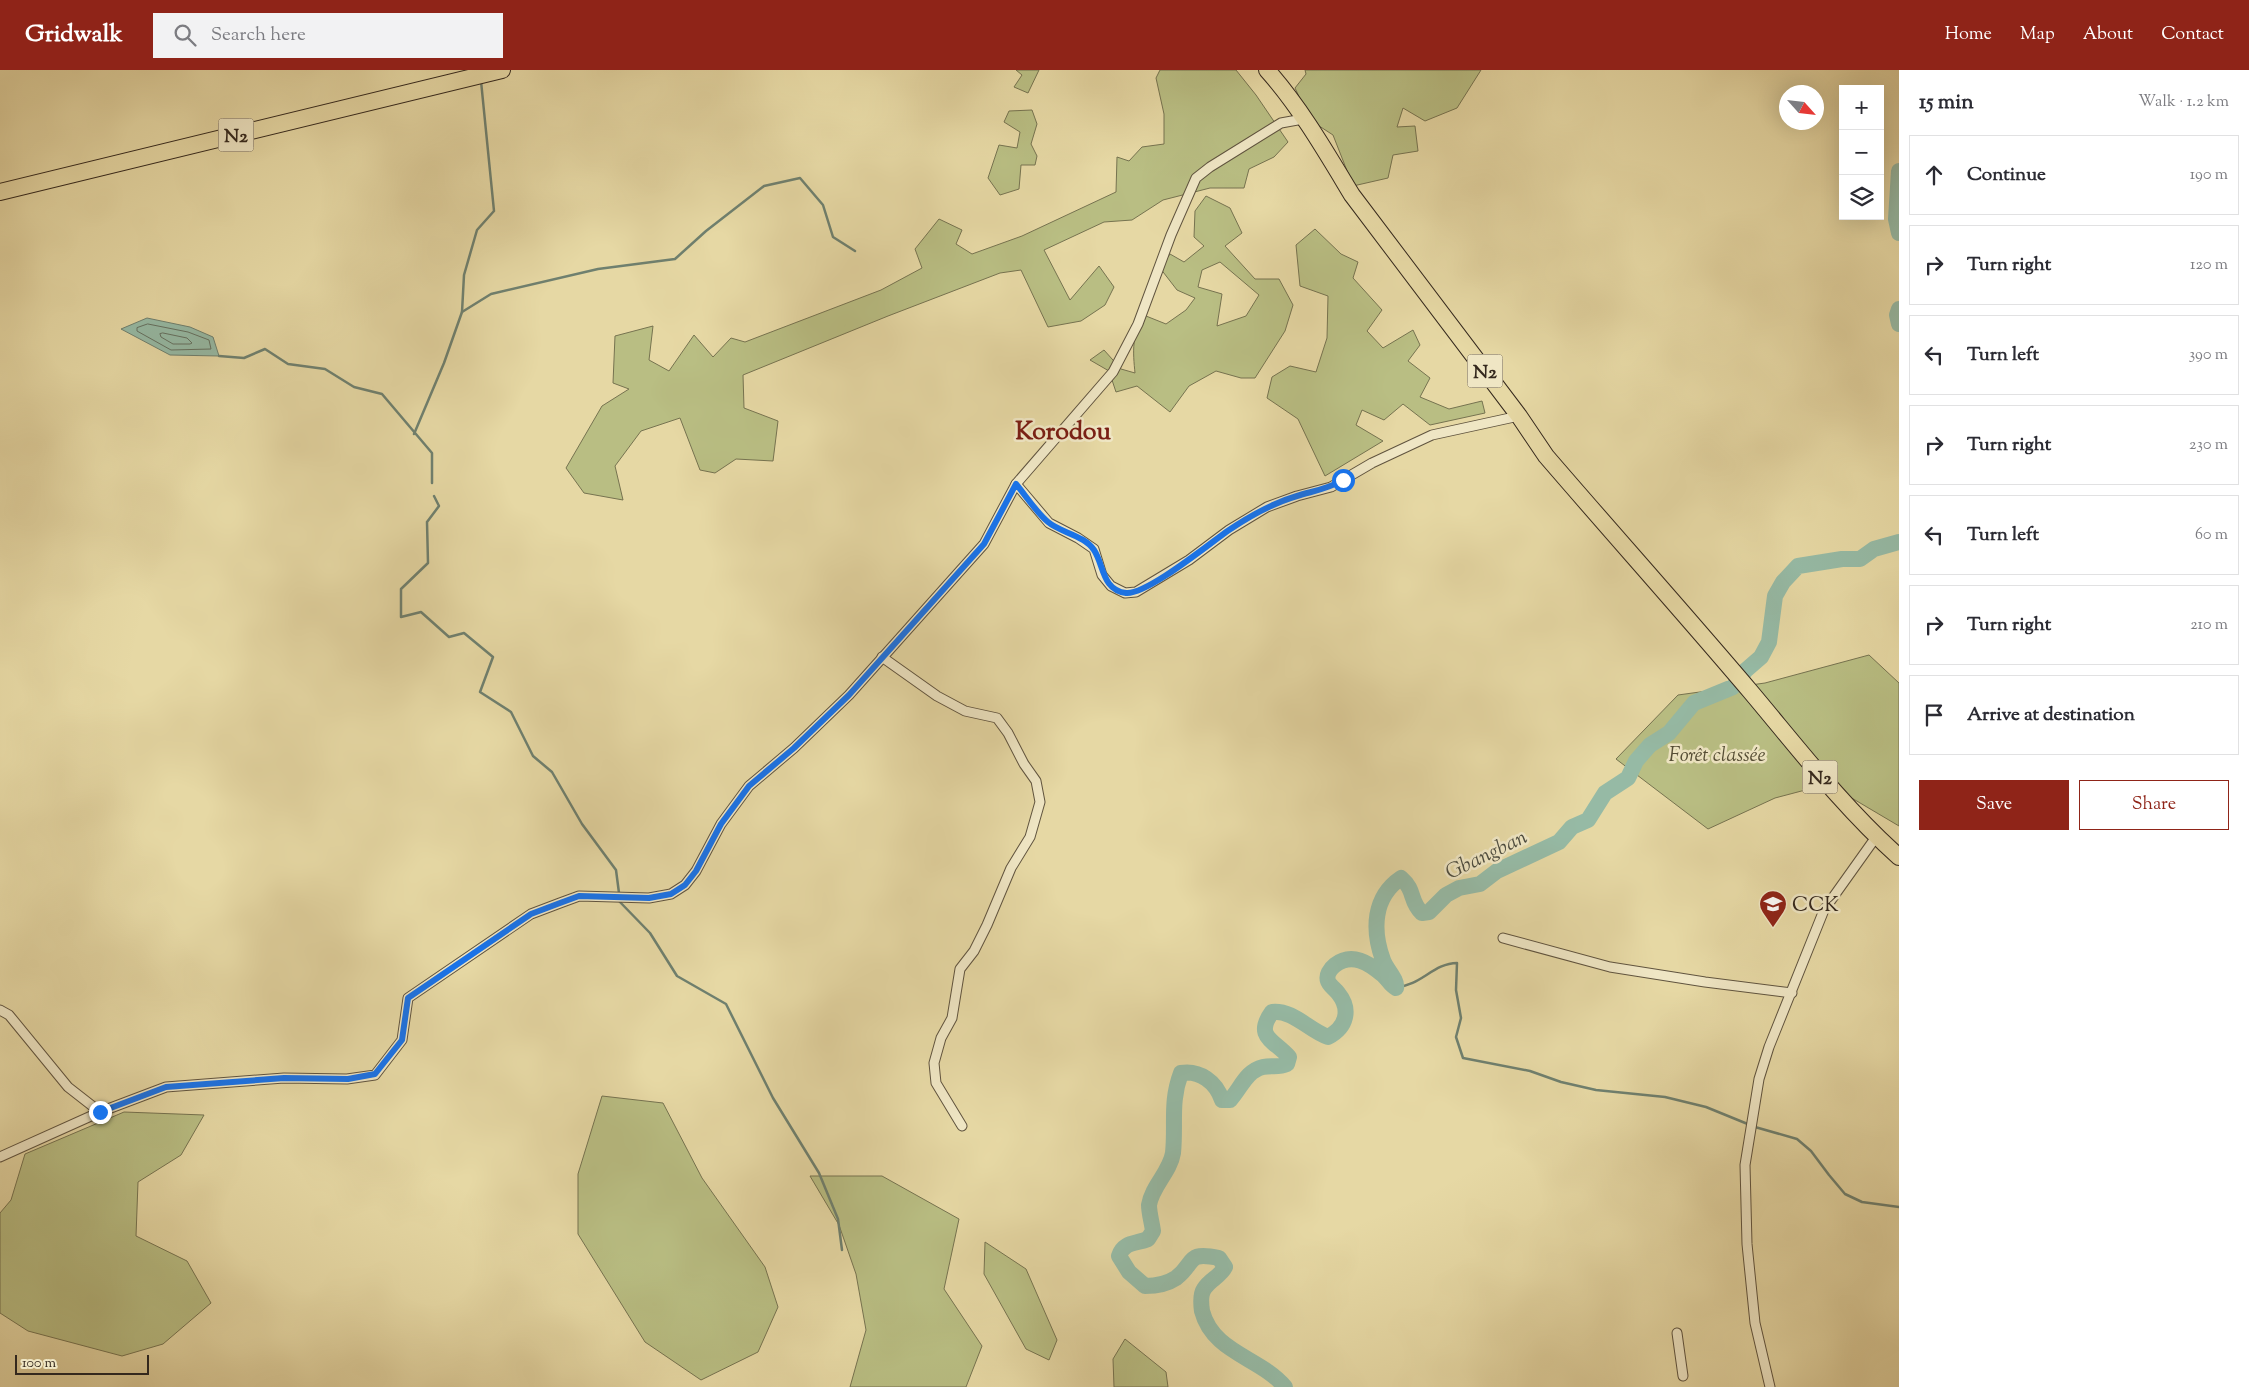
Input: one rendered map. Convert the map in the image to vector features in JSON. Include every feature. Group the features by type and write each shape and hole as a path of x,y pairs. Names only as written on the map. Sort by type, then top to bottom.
{"highway":[{"name":"N2","path":"0,192 502,70"},
{"name":"N2","path":"1267,70 1281,85 1352,195 1519,416 1546,456 1749,690 1828,786 1876,837 1899,857"}],"street":[{"path":"0,1156 100,1112 166,1087 284,1078 348,1079 375,1074 402,1040 408,998 531,914 579,896 649,898 671,894 685,885 696,871 721,824 749,786 794,748 843,701 984,544 1016,484 1113,372 1138,324 1171,235 1196,178 1210,167 1282,123 1303,119"},
{"path":"1016,484 1049,523 1078,538 1094,549 1102,575 1111,586 1125,593 1136,592 1189,560 1229,530 1267,507 1297,496 1331,487 1372,463 1432,434 1519,416"},
{"path":"882,657 937,696 965,711 997,718 1036,781 1040,802 1030,837 1011,868 974,951 960,969 952,1018 941,1038 934,1063 936,1083 962,1126"},
{"path":"1770,1387 1755,1323 1747,1244 1745,1165 1759,1078 1769,1047 1824,910 1876,837"},
{"path":"1503,938 1610,966 1705,982 1792,993"},
{"path":"0,1010 9,1015 68,1087 100,1112"},
{"path":"1677,1332 1683,1376"}],"green space":[{"path":"1016,70 1039,70 1028,93 1014,87 1022,75"},
{"path":"1160,70 1236,70 1256,95 1288,142 1274,157 1249,169 1244,188 1210,188 1163,200 1132,220 1104,222 1044,250 1070,300 1099,266 1114,287 1105,305 1081,321 1048,327 1021,270 1000,273 743,375 744,408 778,421 773,461 736,459 715,473 700,470 680,418 641,431 615,466 623,500 584,493 566,468 602,406 629,389 613,383 615,336 653,326 649,360 669,371 694,335 713,357 731,338 745,342 881,290 922,268 915,249 939,219 962,230 956,244 972,254 1022,236 1116,192 1117,157 1129,161 1142,147 1164,144 1164,114 1156,78"},
{"path":"1305,70 1481,70 1457,108 1425,121 1403,108 1397,127 1415,126 1418,151 1393,155 1388,178 1353,186 1333,135 1310,120 1295,88 1306,74"},
{"path":"1032,110 1037,124 1031,144 1037,156 1035,165 1021,165 1019,189 1000,195 988,178 999,145 1017,148 1020,132 1004,122 1009,111"},
{"path":"1206,196 1230,208 1242,233 1225,246 1255,279 1279,279 1293,305 1285,331 1255,378 1241,378 1216,371 1189,386 1170,412 1137,386 1116,392 1109,371 1090,360 1104,350 1121,369 1135,373 1134,343 1135,335 1141,322 1146,316 1166,324 1186,310 1195,298 1177,290 1160,268 1170,254 1184,262 1204,246 1194,237 1195,211","holes":["1220,262 1259,295 1246,316 1217,326 1222,294 1198,287 1202,270"]},
{"path":"1315,229 1341,254 1358,262 1353,278 1382,310 1367,331 1383,348 1413,330 1420,345 1408,361 1430,378 1420,397 1449,409 1482,401 1485,413 1430,425 1403,404 1384,420 1362,410 1356,425 1383,441 1325,476 1298,419 1267,398 1272,377 1290,366 1316,372 1327,338 1328,296 1300,286 1296,245"},
{"name":"Forêt classée","path":"1869,655 1899,683 1899,826 1828,784 1775,798 1708,829 1616,759 1678,695 1765,683"},
{"path":"602,1096 663,1103 702,1178 765,1267 778,1307 758,1352 701,1380 645,1342 578,1234 578,1174"},
{"path":"124,1112 204,1115 181,1155 138,1182 136,1236 187,1261 211,1303 163,1344 122,1356 28,1331 0,1313 0,1213 11,1200 25,1154"},
{"path":"810,1176 882,1176 959,1219 944,1289 982,1346 966,1387 850,1387 866,1330 856,1274 839,1225"},
{"path":"985,1242 1026,1269 1057,1340 1049,1360 1026,1349 984,1274"},
{"path":"1125,1339 1166,1372 1168,1387 1114,1387 1113,1359"}],"water":[{"path":"147,318 190,327 213,337 219,356 170,355 121,329"}],"waterway":[{"path":"414,434 444,363 462,312 464,275 477,230 494,211 481,81"},
{"name":"Gbangban","path":"1899,171 1896,219 1899,233"},
{"path":"462,312 491,294 598,269 675,259 706,231 764,186 800,178 823,205 833,237 855,251"},
{"name":"Gbangban","path":"1899,309 1897,315 1899,324"},
{"path":"219,356 244,358 265,349 288,364 325,369 354,387 382,394 432,453 432,483"},
{"path":"434,496 439,506 427,522 428,563 401,589 401,617 421,612 449,637 464,633 493,657 480,692 511,712 533,756 552,772 582,824 616,870 619,893"},
{"name":"Gbangban","path":"1285,1387 1263,1368 1227,1346 1208,1325 1202,1311 1201,1297 1206,1286 1225,1267 1219,1258 1208,1256 1196,1257 1176,1278 1161,1284 1145,1286 1129,1272 1119,1256 1124,1248 1130,1244 1148,1239 1153,1231 1149,1205 1173,1153 1174,1103 1181,1073 1201,1075 1216,1088 1222,1100 1230,1100 1252,1072 1263,1067 1287,1064 1289,1057 1268,1038 1266,1033 1265,1027 1272,1012 1280,1012 1294,1017 1328,1037 1334,1033 1343,1023 1346,1011 1342,999 1329,982 1328,977 1332,968 1341,961 1354,959 1366,963 1383,975 1396,988 1379,949 1376,926 1380,904 1392,886 1401,878 1409,887 1418,909 1422,913 1429,912 1446,895 1459,888 1480,884 1497,871 1559,842 1572,827 1588,820 1605,793 1628,778 1636,761 1650,745 1669,733 1694,703 1733,687 1746,670 1761,657 1769,642 1775,596 1783,582 1798,566 1842,559 1860,559 1874,549 1899,542"},
{"path":"619,901 650,933 677,976 726,1004 773,1098 819,1173 838,1219 842,1250"},
{"path":"1397,987 1413,983 1441,967 1457,963 1456,990 1461,1018 1456,1037 1463,1058 1530,1071 1561,1082 1596,1090 1665,1097 1706,1107 1755,1127 1797,1139 1811,1151 1845,1194 1862,1202 1899,1207"}],"place":[{"name":"CCK","path":"1773,928"}],"district":[{"name":"Korodou","path":"1063,430"}],"route":[{"path":"100,1112 166,1087 284,1078 348,1079 375,1074 402,1040 408,998 531,914 579,896 649,898 671,894 685,885 696,871 721,824 749,786 794,748 849,695 984,544 1016,484 1049,523 1078,538 1094,549 1102,575 1111,586 1125,593 1136,592 1189,560 1229,530 1267,507 1297,496 1331,487 1343,480"}]}
